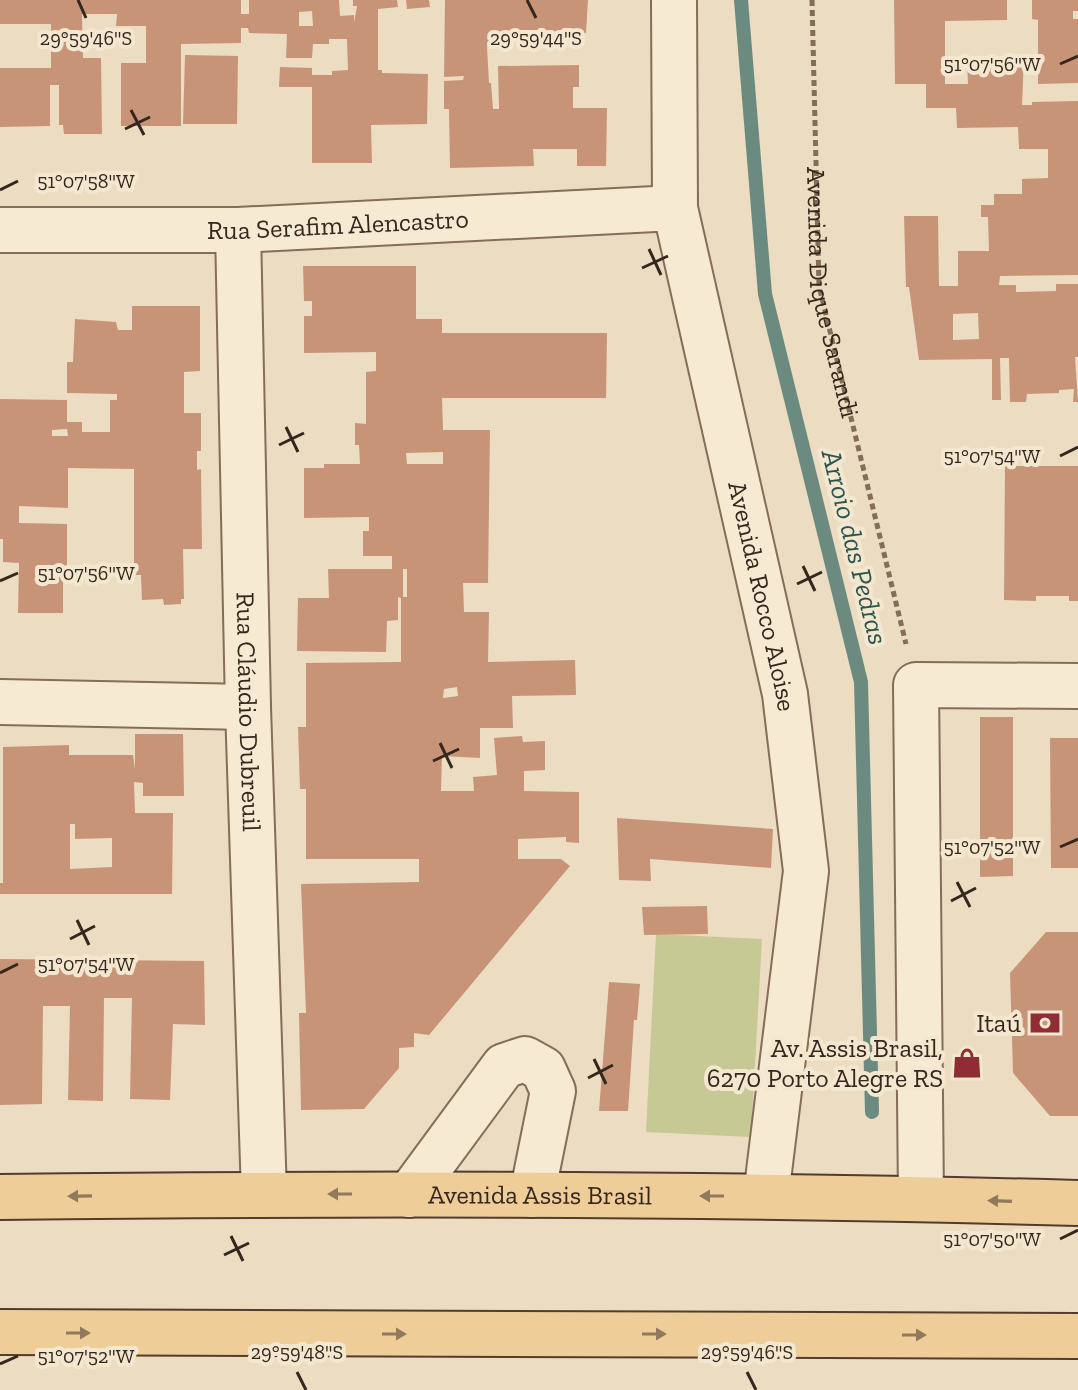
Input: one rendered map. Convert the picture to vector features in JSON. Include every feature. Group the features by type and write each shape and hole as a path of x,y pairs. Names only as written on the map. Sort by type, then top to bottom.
{"main road":[{"name":"Avenida Assis Brasil","path":"0,1197 264,1194 766,1196 1078,1203"},
{"path":"0,1332 1078,1336"}],"street":[{"name":"Avenida Rocco Aloise","path":"674,0 675,208 785,694 806,871 766,1196"},
{"name":"Rua Serafim Alencastro","path":"0,230 238,230 675,208"},
{"name":"Rua Cláudio Dubreuil","path":"238,230 248,707 264,1194"},
{"path":"921,1199 916,685 1078,686"},
{"path":"0,702 248,707"},
{"path":"409,1195 504,1066 525,1059 543,1069 553,1091 532,1195"}],"path":[{"name":"Avenida Dique Sarandi","path":"812,0 819,286 916,685"}],"green space":[{"path":"656,934 762,939 751,1137 646,1132"}],"building":[{"path":"0,0 241,0 241,14 249,14 249,0 339,0 340,16 354,15 354,23 357,6 353,6 353,0 397,0 398,7 378,9 378,70 382,73 428,74 427,124 371,125 372,163 312,163 312,87 279,87 280,67 312,68 312,75 332,75 332,71 348,70 347,39 329,39 329,44 313,44 312,58 286,58 287,34 249,33 248,28 241,28 241,43 181,44 181,126 121,126 121,63 146,63 146,26 116,26 117,14 82,14 83,58 101,58 102,134 64,134 63,125 59,125 59,85 50,85 50,126 0,127 0,68 51,68 51,24 0,24","holes":["312,11 313,26 299,26 299,12"]},
{"path":"406,0 429,0 430,7 407,9"},
{"path":"445,0 588,0 586,33 528,30 527,39 491,38 491,46 487,47 489,83 493,109 499,109 498,66 579,65 579,87 573,87 573,108 607,108 606,166 577,166 577,149 533,149 534,166 450,168 449,109 444,109 444,81 463,80 464,76 444,77"},
{"path":"894,0 1007,0 1007,20 945,21 945,84 968,84 967,58 1024,57 1022,105 1078,101 1078,275 1000,276 999,285 1016,285 1016,292 1056,291 1056,284 1078,284 1078,357 1075,357 1078,402 1073,402 1074,389 1027,394 1026,402 1010,402 1009,358 1000,358 1001,400 992,400 992,359 919,360 909,287 906,287 904,216 938,216 939,286 958,286 958,251 989,251 988,217 981,217 981,205 994,205 994,194 1022,194 1022,179 1048,178 1048,149 1019,149 1018,127 957,128 956,108 926,108 926,84 895,84","holes":["978,313 979,339 953,340 953,314"]},
{"path":"1032,0 1078,0 1078,11 1073,11 1073,19 1078,19 1078,83 1038,84 1038,20 1032,19"},
{"path":"185,55 238,56 237,124 183,124"},
{"path":"303,266 416,266 416,319 442,319 442,333 607,333 606,398 442,398 443,430 490,430 488,583 463,583 464,612 489,612 488,662 575,660 576,695 512,696 513,728 480,728 480,758 442,756 441,791 474,791 473,777 497,775 494,738 522,736 523,742 545,741 545,770 524,771 524,791 579,792 579,843 566,842 566,837 518,839 518,859 561,859 570,866 429,1035 414,1033 414,1047 399,1048 399,1068 364,1109 301,1110 299,1013 306,1013 301,884 419,882 419,859 306,859 306,789 300,789 298,727 306,727 306,663 401,662 401,598 398,597 398,620 387,621 386,652 297,651 298,598 329,598 328,569 392,569 392,556 363,556 363,531 369,531 369,517 304,518 304,468 324,468 324,464 360,464 359,445 355,445 355,423 366,424 366,372 376,371 376,352 304,353 304,316 312,316 312,301 304,301","holes":["443,452 443,464 407,464 406,453","403,569 407,569 407,597 403,597","457,687 458,696 443,698 444,689"]},
{"path":"132,306 200,306 200,371 184,372 184,413 201,413 201,451 197,451 197,470 201,469 202,549 183,549 184,599 181,599 181,604 164,605 163,599 142,600 141,575 134,575 134,469 68,468 68,508 19,506 19,523 67,524 63,613 18,613 19,563 3,562 3,539 0,539 0,399 67,400 67,422 82,422 82,432 110,432 110,400 117,400 117,394 67,393 67,362 73,362 75,319 116,322 118,330 132,330","holes":["67,429 68,436 52,436 52,430"]},
{"path":"1005,466 1078,466 1078,601 1069,601 1069,596 1036,596 1036,601 1004,600"},
{"path":"980,717 1013,717 1013,876 980,877"},
{"path":"135,734 183,734 184,796 143,796 143,783 134,782 135,813 173,813 172,894 0,894 0,883 3,883 3,747 69,745 69,755 133,755 135,769","holes":["70,824 75,824 75,839 112,838 112,867 70,869"]},
{"path":"1050,738 1078,738 1078,868 1051,868"},
{"path":"617,818 773,829 771,868 650,859 651,881 619,880"},
{"path":"707,906 708,934 644,935 642,907"},
{"name":"Itaú","path":"1046,932 1078,932 1078,1116 1050,1116 1013,1073 1010,973"},
{"path":"0,959 204,961 205,1025 173,1024 170,1100 130,1099 132,998 104,998 103,1101 68,1100 70,1006 43,1006 42,1104 0,1105"},
{"path":"609,982 640,984 637,1020 634,1020 628,1111 599,1111"}],"waterway":[{"name":"Arroio das Pedras","path":"741,0 765,294 861,682 872,1112"}],"place":[{"name":"Itaú","path":"1045,1023"},
{"name":"Av. Assis Brasil, 6270 Porto Alegre RS","path":"967,1063"}]}
